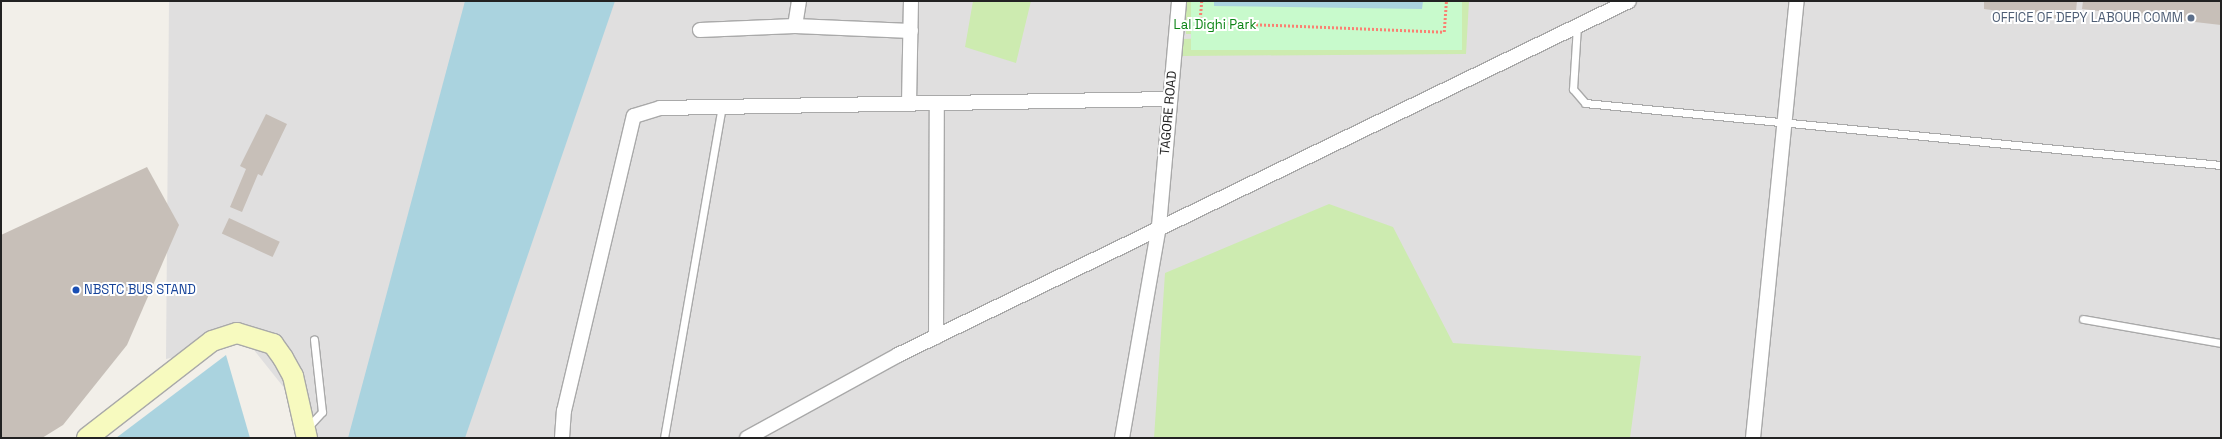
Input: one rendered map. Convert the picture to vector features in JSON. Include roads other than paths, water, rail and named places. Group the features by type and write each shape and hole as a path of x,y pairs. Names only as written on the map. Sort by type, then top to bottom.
{"street":[{"path":"795,26 799,1"},
{"path":"908,104 912,1"},
{"name":"TAGORE ROAD","path":"1122,438 1159,226 1179,1"},
{"path":"747,438 936,337 1159,226 1629,1"},
{"path":"1753,438 1798,1"},
{"path":"700,30 795,26 911,31"},
{"path":"562,438 564,411 634,116 660,108 1170,99"},
{"path":"936,337 937,104"},
{"path":"87,438 212,341 237,332 273,344 284,358 293,376 306,433"}],"lane":[{"path":"1577,26 1573,89 1585,104 2221,165"},
{"path":"664,438 722,107"},
{"path":"2083,319 2221,343"},
{"path":"306,433 322,412 314,339"}],"water":[{"path":"465,1 615,1 465,438 348,438"},
{"path":"1214,1 1423,1 1422,9 1214,6"},
{"path":"226,355 250,438 116,438"}],"place":[{"name":"OFFICE OF DEPY LABOUR COMM","path":"2191,18"},
{"name":"NBSTC BUS STAND","path":"76,290"}],"park label":[{"name":"Lal Dighi Park","path":"1215,25"}]}
